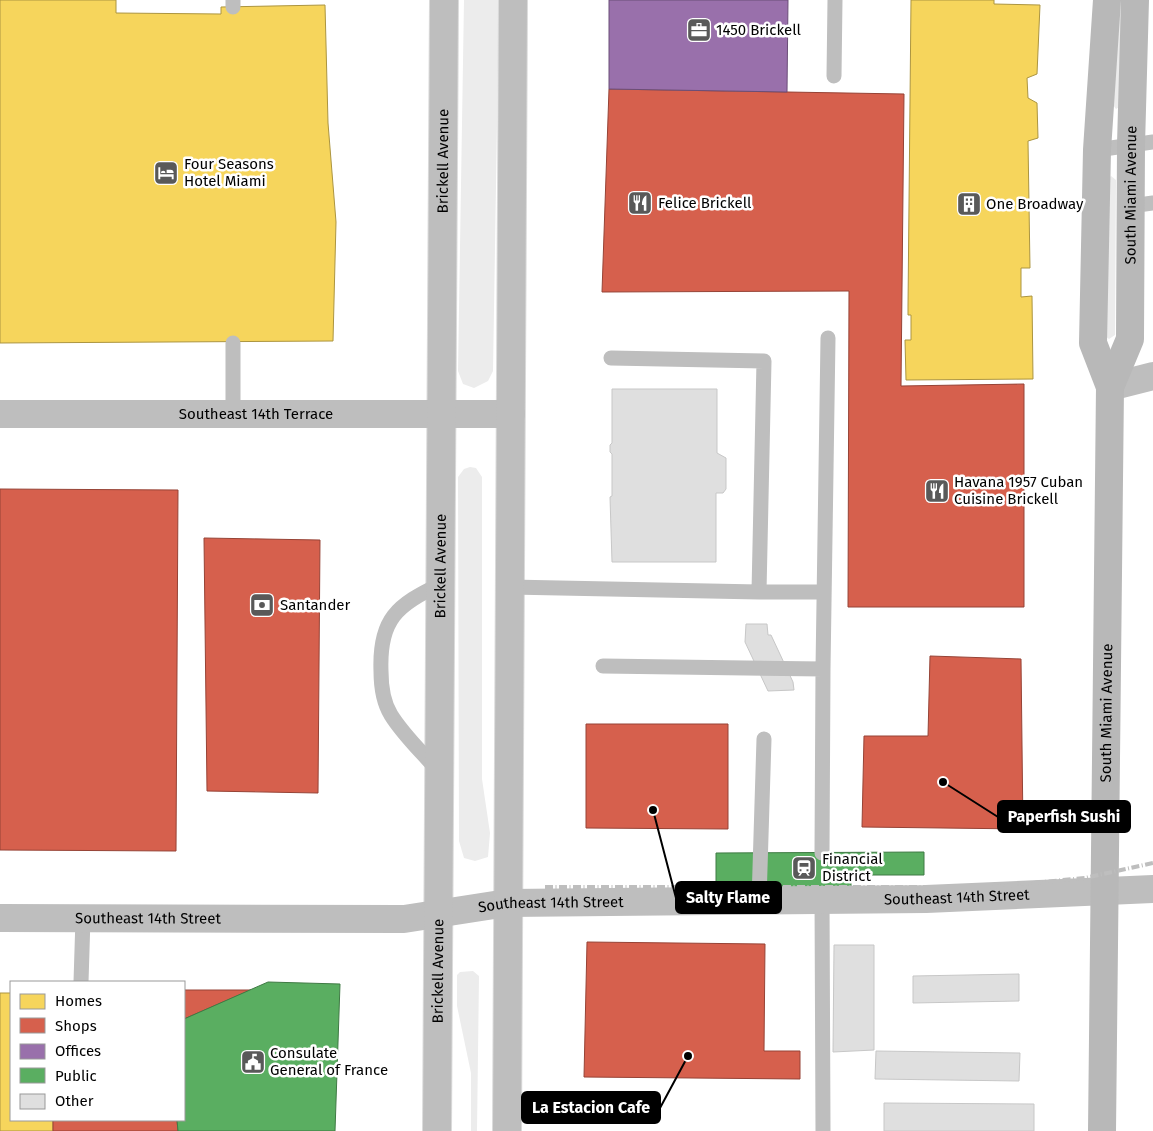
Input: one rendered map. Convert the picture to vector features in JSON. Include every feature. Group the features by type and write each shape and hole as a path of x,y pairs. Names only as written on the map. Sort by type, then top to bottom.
{"main road":[{"name":"Brickell Avenue","path":"437,1131 444,0"},
{"path":"507,1131 513,0"},
{"name":"South Miami Avenue","path":"1102,1131 1110,387 1094,343 1097,150 1107,0"},
{"name":"South Miami Avenue","path":"1110,387 1130,339 1142,205 1142,143 1135,0"},
{"path":"1110,387 1153,376"},
{"name":"Southeast 14th Terrace","path":"0,414 512,414"},
{"name":"Southeast 14th Street","path":"0,918 404,919 507,903 760,901 822,895 1104,892 1153,889"}],"lane":[{"path":"834,76 835,0"},
{"path":"1097,150 1142,143"},
{"path":"822,853 828,338"},
{"path":"233,343 233,414"},
{"path":"611,358 764,361 759,592"},
{"path":"439,772 401,731 390,713 382,690 380,648 385,629 398,610 418,595 441,584"},
{"path":"510,588 824,592"},
{"path":"603,666 823,669"},
{"path":"760,901 764,738"},
{"path":"822,895 823,1131"},
{"path":"81,981 83,918"}],"shaded area":[{"path":"464,0 499,0 493,371 488,381 474,388 463,384 458,371"},
{"path":"1118,0 1122,0 1121,106 1116,109 1113,105"},
{"path":"1111,176 1116,180 1115,335 1109,339 1105,336 1106,181"},
{"path":"476,468 482,477 482,779 490,833 488,857 475,861 464,858 459,841 458,477 464,469"},
{"path":"473,971 479,976 477,1131 471,1131 471,1073 457,1006 457,975 460,972"}],"building: Homes":[{"name":"Four Seasons Hotel Miami","path":"0,0 116,0 116,13 221,14 221,7 325,5 328,123 336,222 333,341 0,343"},
{"name":"One Broadway","path":"911,0 994,0 994,4 1040,5 1037,74 1027,78 1028,98 1037,103 1038,138 1028,141 1030,268 1021,268 1021,297 1032,296 1033,379 906,380 905,340 911,340 911,315 908,315 908,306"},
{"path":"0,993 10,993 10,1121 53,1121 53,1131 0,1131"}],"building: Shops":[{"path":"609,89 904,94 901,386 1024,384 1024,607 848,607 849,291 602,292"},
{"path":"0,489 178,490 176,851 0,850"},
{"name":"Santander","path":"204,538 320,540 318,793 207,791"},
{"path":"930,656 1021,659 1023,829 862,827 864,736 928,736"},
{"path":"586,724 728,724 728,829 586,828"},
{"path":"587,942 765,944 764,1051 800,1051 800,1079 584,1077"},
{"path":"185,990 251,990 185,1019"},
{"path":"53,1121 177,1121 178,1131 53,1131"}],"building: Offices":[{"name":"1450 Brickell","path":"609,0 788,0 787,92 609,89"}],"building: Public":[{"path":"924,852 924,875 851,875 851,889 716,889 716,853"},
{"path":"268,982 340,984 335,1131 178,1131 177,1121 185,1121 185,1019"}],"building: Other":[{"path":"612,389 717,389 717,453 726,458 726,489 723,493 716,493 716,562 612,562 610,497 612,496 612,454 610,452 610,445 612,443"},
{"path":"746,624 767,624 768,635 771,635 793,682 794,690 768,691 745,642"},
{"path":"834,945 874,945 874,1050 833,1052"},
{"path":"1019,974 1019,1001 913,1003 913,976"},
{"path":"876,1051 1020,1053 1019,1081 875,1079"},
{"path":"884,1103 1034,1104 1034,1131 884,1131"}],"railway":[{"path":"545,887 990,887 1085,878 1153,863"}],"place":[{"name":"1450 Brickell","path":"699,30"},
{"name":"Four Seasons Hotel Miami","path":"166,173"},
{"name":"Felice Brickell","path":"640,203"},
{"name":"One Broadway","path":"969,204"},
{"name":"Havana 1957 Cuban Cuisine Brickell","path":"937,491"},
{"name":"Santander","path":"262,605"},
{"name":"Paperfish Sushi","path":"943,782"},
{"name":"Salty Flame","path":"653,810"},
{"name":"Financial District","path":"804,868"},
{"name":"La Estacion Cafe","path":"688,1056"},
{"name":"Consulate General of France","path":"253,1062"}]}
